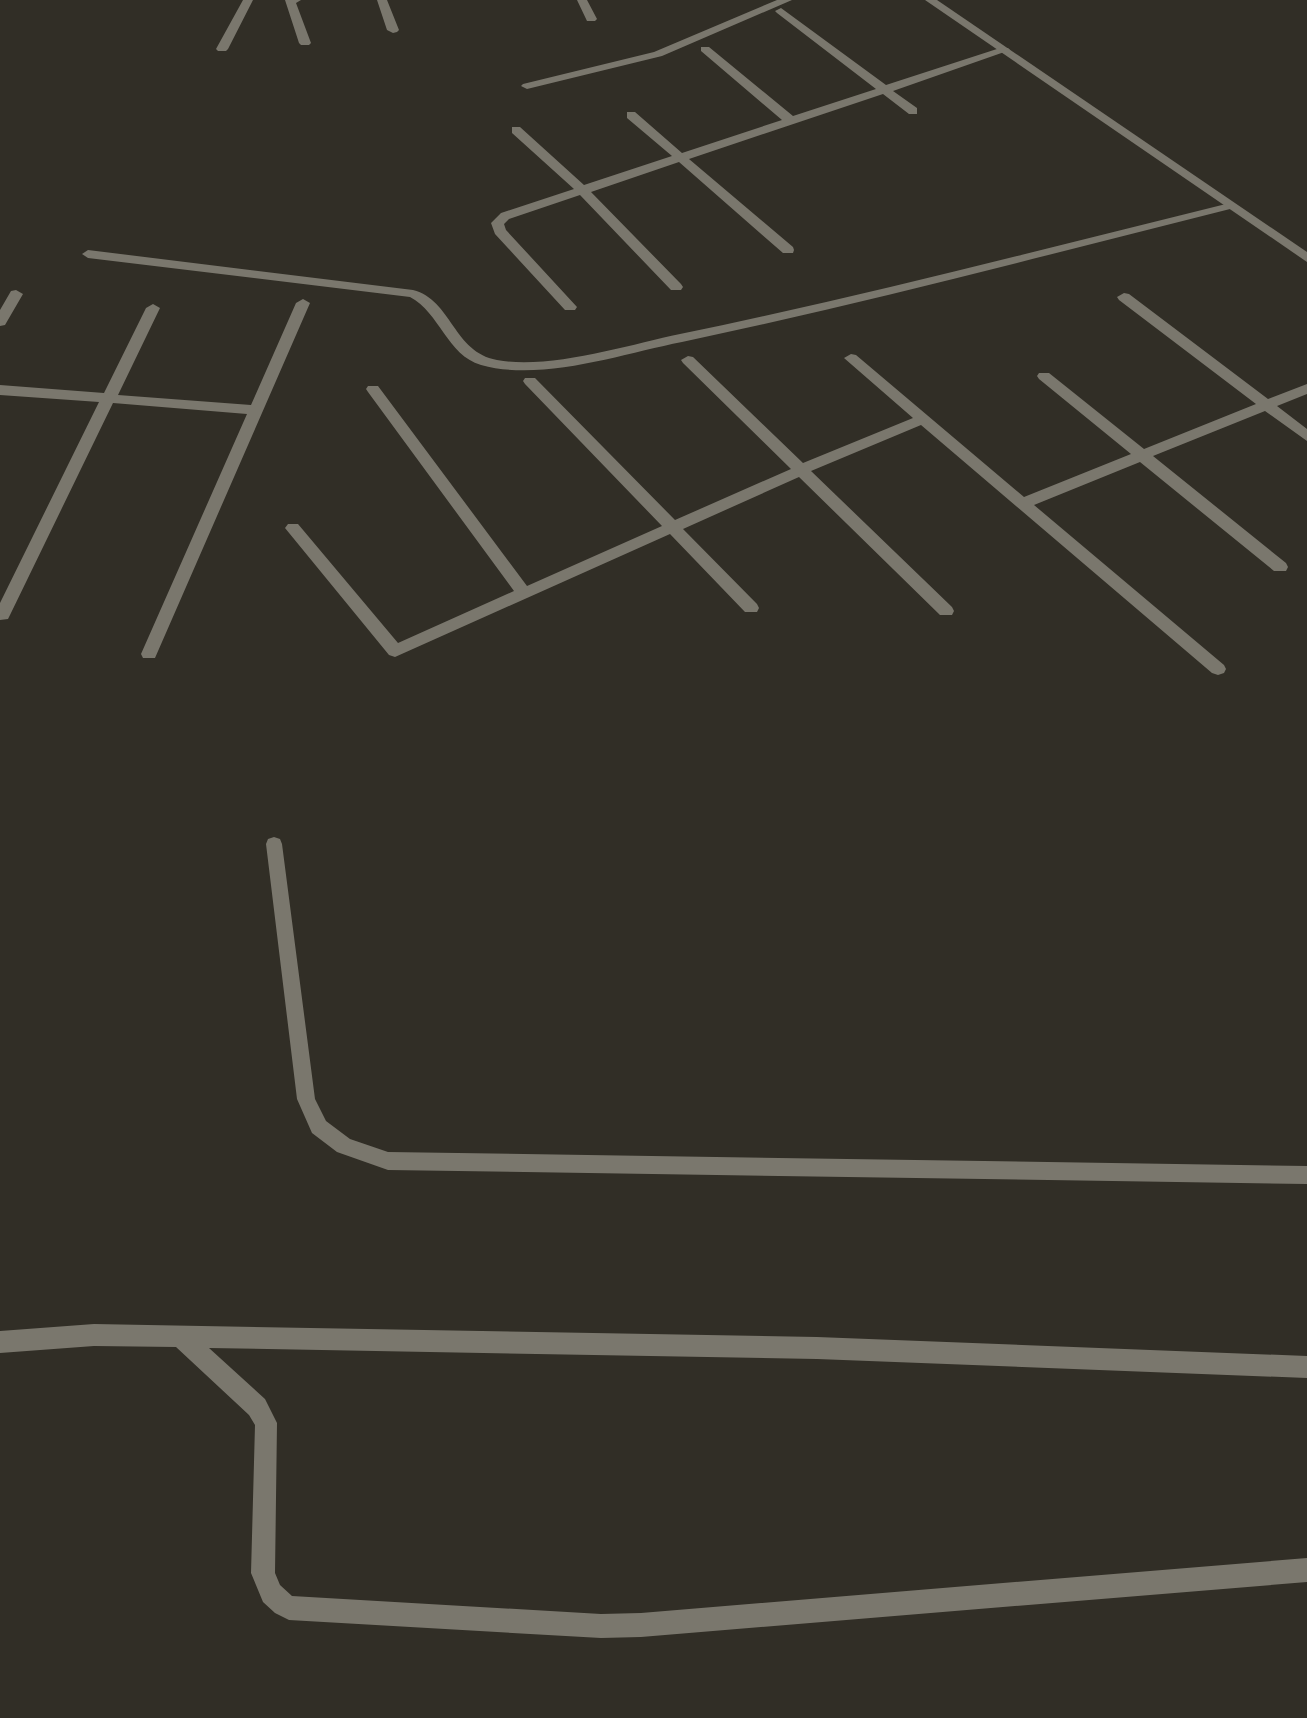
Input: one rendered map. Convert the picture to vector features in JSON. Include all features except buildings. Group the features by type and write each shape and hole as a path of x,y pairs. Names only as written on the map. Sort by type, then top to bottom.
{"street":[{"path":"222,49 248,0"},
{"path":"296,0 290,1 305,43"},
{"path":"382,0 393,30"},
{"path":"582,0 591,19"},
{"path":"527,86 657,54 708,34 748,14 787,0"},
{"path":"930,0 1307,258"},
{"path":"781,11 913,111"},
{"path":"705,49 791,121"},
{"path":"570,307 500,231 497,223 505,216 1004,50"},
{"path":"631,115 788,250"},
{"path":"516,130 582,190 676,287"},
{"path":"0,322 16,294"},
{"path":"1124,297 1307,436"},
{"path":"149,654 303,303"},
{"path":"2,615 153,308"},
{"path":"851,358 1218,669"},
{"path":"688,360 946,610"},
{"path":"1044,376 1280,567"},
{"path":"530,381 751,608"},
{"path":"373,389 524,593"},
{"path":"1023,503 1307,389"},
{"path":"0,390 256,410"},
{"path":"293,528 395,651 922,418"},
{"path":"0,1342 94,1335 817,1348 1307,1367"},
{"path":"183,1338 256,1407 266,1423 263,1573 266,1587 277,1601 289,1608 601,1626 640,1625 1307,1570"}],"lane":[{"path":"88,254 413,294 430,303 457,345 466,353 482,362 510,367 597,355 729,329 1230,206"},
{"path":"274,844 306,1099 319,1127 344,1146 377,1157 400,1161 1307,1175"}]}
